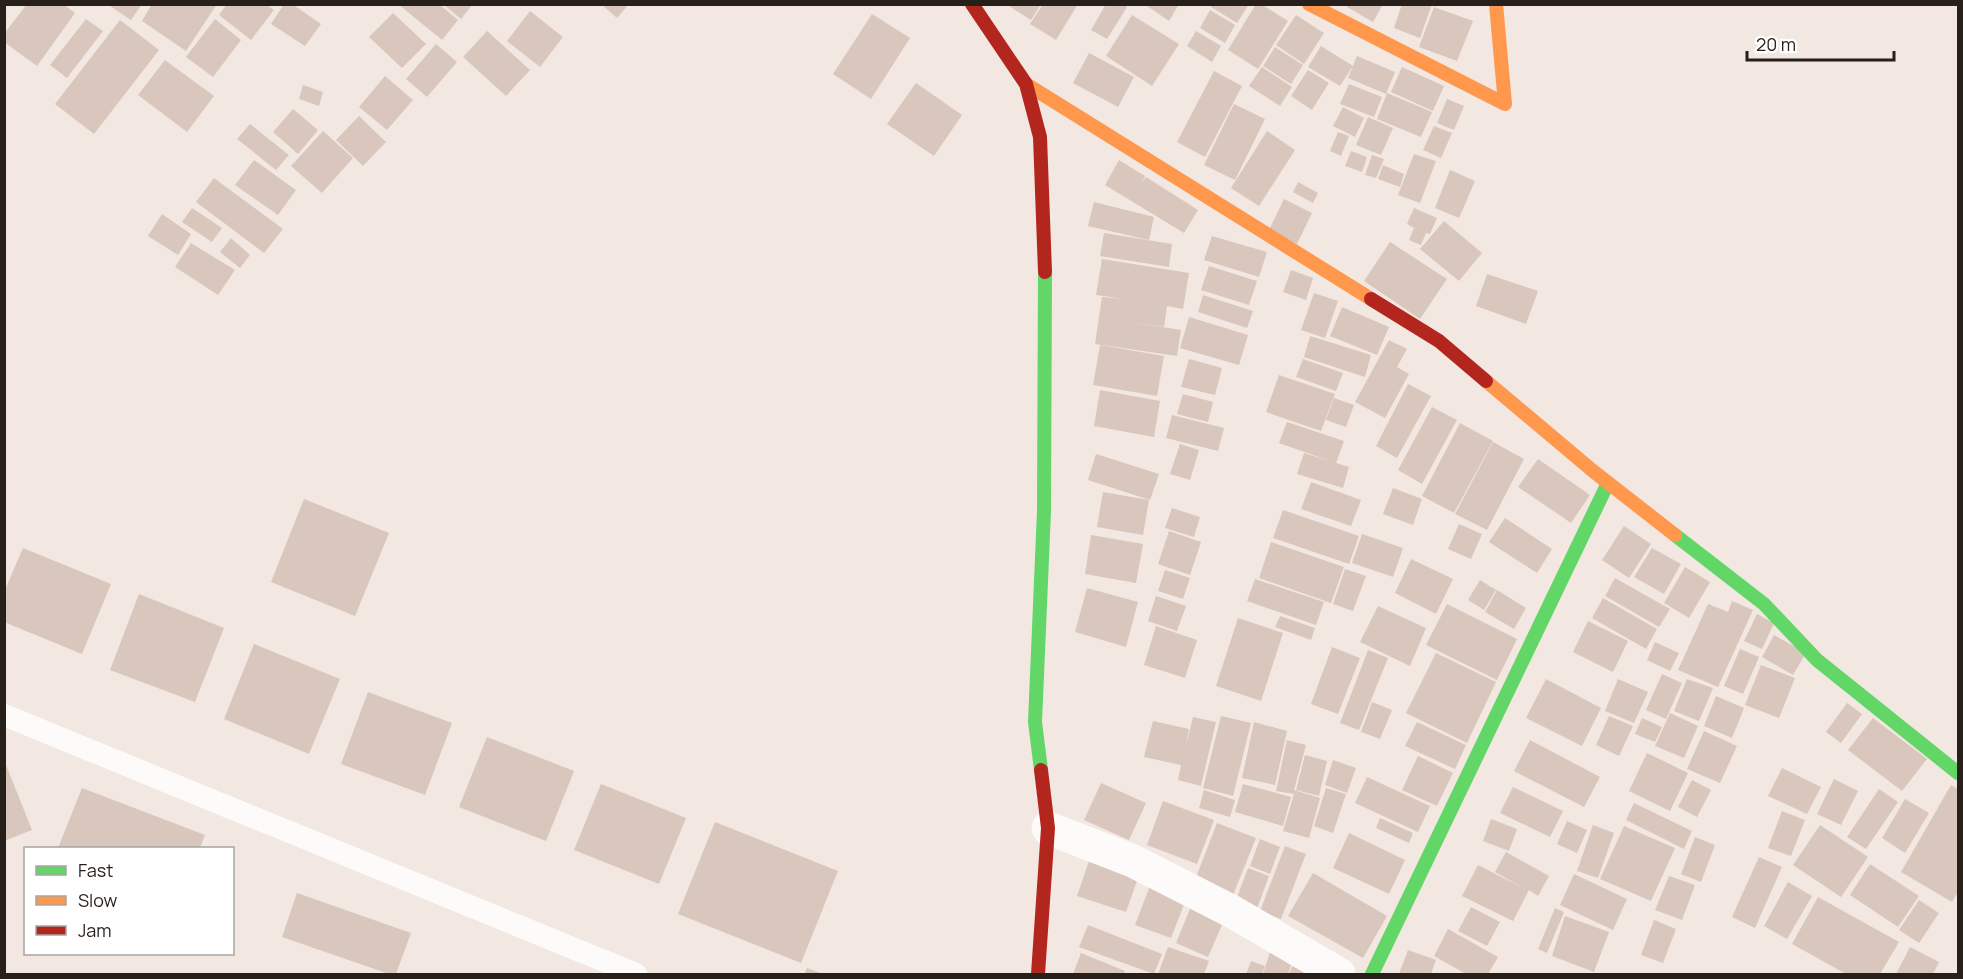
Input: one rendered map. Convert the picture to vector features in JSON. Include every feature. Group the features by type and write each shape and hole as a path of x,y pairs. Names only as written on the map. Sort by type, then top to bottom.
{"street":[{"path":"972,4 1026,84 1040,137 1046,296 1044,511 1035,722 1048,828 1038,975"},
{"path":"1309,4 1505,104 1496,4"},
{"path":"1026,84 1439,341 1608,483 1764,604 1817,660 1959,773"},
{"path":"1372,975 1608,483"},
{"path":"1048,828 1133,861 1233,912 1340,975"}],"lane":[{"path":"4,715 636,975"}],"building":[{"path":"27,4 63,4 75,13 37,66 4,42 4,34"},
{"path":"107,4 142,4 131,20"},
{"path":"152,4 217,4 186,51 142,21"},
{"path":"227,4 266,4 274,10 251,40 219,15"},
{"path":"284,4 292,4 321,24 305,46 271,24"},
{"path":"398,4 439,4 458,20 442,40"},
{"path":"443,4 473,4 461,19"},
{"path":"601,4 629,4 617,18"},
{"path":"1006,4 1041,4 1031,20"},
{"path":"1043,4 1078,4 1056,40 1030,24"},
{"path":"1106,4 1123,4 1127,7 1107,39 1091,30"},
{"path":"1144,4 1179,4 1169,21"},
{"path":"1213,4 1249,4 1237,23 1211,7"},
{"path":"1256,4 1261,4 1288,21 1258,69 1228,50"},
{"path":"1349,4 1383,4 1373,22 1347,7"},
{"path":"1402,4 1432,4 1420,38 1394,28"},
{"path":"1434,7 1473,21 1457,61 1419,47"},
{"path":"1210,10 1235,25 1225,43 1200,28"},
{"path":"530,11 563,37 540,67 507,41"},
{"path":"393,13 426,44 402,68 369,37"},
{"path":"872,14 910,38 871,99 833,74"},
{"path":"1132,15 1179,44 1152,86 1106,56"},
{"path":"1296,15 1324,33 1304,64 1276,45"},
{"path":"86,19 103,31 67,78 50,65"},
{"path":"215,19 241,40 213,77 186,57"},
{"path":"120,20 159,50 94,134 55,104"},
{"path":"487,31 530,70 506,96 463,57"},
{"path":"1196,31 1221,46 1212,62 1187,46"},
{"path":"436,44 457,62 427,97 406,79"},
{"path":"1321,46 1353,66 1340,86 1308,67"},
{"path":"1275,47 1303,65 1291,84 1263,66"},
{"path":"1089,53 1134,77 1118,107 1073,83"},
{"path":"1357,56 1395,72 1386,94 1348,78"},
{"path":"165,60 214,96 187,132 138,95"},
{"path":"1262,67 1292,87 1280,106 1249,86"},
{"path":"1402,67 1444,86 1433,111 1391,92"},
{"path":"1308,70 1329,83 1312,110 1291,96"},
{"path":"1214,71 1242,86 1205,157 1177,142"},
{"path":"385,76 413,100 387,130 359,107"},
{"path":"916,83 962,115 934,156 887,124"},
{"path":"1349,84 1382,97 1374,117 1340,104"},
{"path":"303,85 323,92 319,106 299,99"},
{"path":"1387,93 1432,112 1421,137 1377,119"},
{"path":"1447,99 1464,106 1454,130 1437,123"},
{"path":"1234,104 1265,119 1235,180 1204,165"},
{"path":"1343,107 1364,118 1355,137 1333,126"},
{"path":"293,109 318,130 298,154 273,132"},
{"path":"359,116 386,142 363,166 336,140"},
{"path":"1368,117 1393,128 1381,155 1356,145"},
{"path":"250,124 289,155 276,170 237,139"},
{"path":"1434,126 1452,133 1441,158 1423,150"},
{"path":"323,131 353,158 322,193 291,166"},
{"path":"1267,131 1295,150 1259,206 1231,188"},
{"path":"1338,132 1349,136 1341,156 1330,151"},
{"path":"1351,151 1367,157 1362,172 1345,166"},
{"path":"1414,154 1436,161 1420,203 1398,195"},
{"path":"1372,155 1384,159 1376,178 1365,175"},
{"path":"254,160 296,190 278,215 235,185"},
{"path":"1119,160 1145,176 1141,183 1146,177 1198,210 1184,233 1105,185"},
{"path":"1383,165 1404,174 1400,187 1378,179"},
{"path":"1450,170 1475,181 1459,218 1435,208"},
{"path":"214,178 283,229 264,253 196,202"},
{"path":"1298,182 1318,193 1313,203 1293,192"},
{"path":"1284,199 1312,213 1297,244 1269,230"},
{"path":"1094,202 1154,217 1149,240 1088,226"},
{"path":"192,208 222,228 212,242 182,222"},
{"path":"1414,208 1437,218 1430,234 1426,233 1421,245 1409,240 1414,228 1407,224"},
{"path":"162,214 191,234 178,255 148,236"},
{"path":"1444,221 1482,253 1459,281 1420,249"},
{"path":"1104,233 1172,244 1169,267 1100,256"},
{"path":"1212,236 1267,252 1259,277 1204,260"},
{"path":"231,238 250,255 240,268 220,252"},
{"path":"1390,242 1447,279 1420,319 1364,281"},
{"path":"191,243 235,270 218,295 175,267"},
{"path":"1102,259 1189,273 1183,309 1167,306 1164,327 1111,319 1181,330 1177,356 1095,344 1102,297 1124,299 1096,295"},
{"path":"1209,266 1257,281 1249,305 1201,290"},
{"path":"1291,270 1313,278 1306,300 1283,292"},
{"path":"1487,274 1538,291 1526,324 1476,306"},
{"path":"1314,293 1338,301 1325,338 1301,330"},
{"path":"1203,295 1253,311 1247,328 1198,312"},
{"path":"1342,307 1389,327 1377,355 1330,336"},
{"path":"1189,317 1248,335 1239,365 1180,348"},
{"path":"1310,336 1371,355 1365,377 1304,357"},
{"path":"1389,340 1407,349 1397,367 1409,374 1385,418 1355,402"},
{"path":"1100,345 1164,356 1157,396 1093,385"},
{"path":"1189,359 1222,368 1215,395 1181,387"},
{"path":"1303,359 1343,373 1336,391 1296,377"},
{"path":"1279,375 1335,394 1321,431 1266,412"},
{"path":"1408,384 1431,396 1397,458 1376,446"},
{"path":"1100,390 1160,401 1154,437 1094,426"},
{"path":"1183,394 1213,402 1208,422 1177,414"},
{"path":"1334,398 1354,405 1346,427 1326,420"},
{"path":"1432,407 1457,420 1422,484 1398,470"},
{"path":"1172,415 1224,428 1218,451 1166,438"},
{"path":"1287,422 1344,441 1336,463 1349,467 1343,488 1297,474 1304,453 1330,461 1279,443"},
{"path":"1460,423 1493,441 1454,513 1422,496"},
{"path":"1493,442 1524,459 1487,530 1455,514"},
{"path":"1180,444 1199,450 1190,480 1170,474"},
{"path":"1096,454 1159,474 1150,500 1088,480"},
{"path":"1538,459 1590,495 1571,523 1518,487"},
{"path":"1311,482 1361,500 1351,526 1301,509"},
{"path":"1393,488 1422,499 1413,525 1383,514"},
{"path":"1103,492 1149,500 1143,535 1097,527"},
{"path":"304,499 389,533 355,616 271,582"},
{"path":"1172,508 1200,517 1194,537 1165,528"},
{"path":"1283,510 1359,536 1349,564 1273,538"},
{"path":"1505,518 1552,549 1537,573 1489,542"},
{"path":"1459,524 1482,534 1471,559 1448,549"},
{"path":"1624,526 1651,544 1629,578 1602,560"},
{"path":"1169,531 1201,542 1190,575 1158,564"},
{"path":"1362,534 1403,548 1393,577 1352,563"},
{"path":"1091,535 1143,544 1136,583 1085,574"},
{"path":"1271,542 1344,567 1331,603 1259,578"},
{"path":"23,548 111,584 82,654 4,622 4,592"},
{"path":"1652,548 1681,564 1664,594 1634,577"},
{"path":"1411,559 1453,579 1436,614 1395,593"},
{"path":"1685,567 1710,582 1689,618 1664,603"},
{"path":"1345,569 1366,576 1353,611 1333,604"},
{"path":"1165,570 1190,578 1183,599 1158,591"},
{"path":"1615,578 1670,609 1659,627 1605,596"},
{"path":"1255,579 1324,602 1316,625 1247,601"},
{"path":"1480,580 1496,590 1484,610 1468,600"},
{"path":"1087,588 1138,602 1126,647 1075,632"},
{"path":"1497,590 1526,608 1514,629 1485,612"},
{"path":"139,594 224,628 195,702 110,670"},
{"path":"1156,596 1186,606 1177,631 1148,621"},
{"path":"1603,598 1657,629 1646,649 1592,618"},
{"path":"1732,601 1753,610 1718,687 1678,670 1708,604 1728,612"},
{"path":"1447,604 1517,639 1497,680 1426,645"},
{"path":"1378,606 1426,628 1410,666 1360,642"},
{"path":"1757,614 1774,623 1762,649 1744,641"},
{"path":"1280,616 1315,628 1311,640 1275,627"},
{"path":"1238,618 1283,633 1261,701 1216,686"},
{"path":"1588,621 1628,641 1613,672 1573,652"},
{"path":"1156,626 1197,640 1185,678 1144,665"},
{"path":"1774,635 1806,653 1793,675 1762,657"},
{"path":"1655,642 1679,653 1670,671 1647,660"},
{"path":"254,644 340,679 309,754 224,719"},
{"path":"1332,647 1360,658 1338,714 1311,704"},
{"path":"1740,649 1759,657 1743,694 1724,686"},
{"path":"1368,650 1388,658 1359,730 1340,723"},
{"path":"1436,653 1496,682 1467,743 1406,713"},
{"path":"1761,665 1795,678 1779,718 1745,705"},
{"path":"1662,674 1682,683 1666,719 1646,710"},
{"path":"1546,679 1601,708 1582,746 1526,718"},
{"path":"1618,679 1648,692 1634,723 1605,711"},
{"path":"1687,679 1713,688 1699,721 1674,711"},
{"path":"368,692 452,723 425,795 341,764"},
{"path":"1716,696 1744,708 1732,738 1704,726"},
{"path":"1372,702 1392,710 1380,739 1361,732"},
{"path":"1847,703 1862,714 1841,743 1826,732"},
{"path":"1670,713 1698,726 1684,758 1655,746"},
{"path":"1221,716 1251,723 1233,796 1203,788"},
{"path":"1609,716 1633,726 1619,756 1596,745"},
{"path":"1193,717 1216,722 1201,786 1178,780 1181,765 1144,757 1153,721 1189,729 1186,746"},
{"path":"1642,718 1662,727 1655,742 1635,734"},
{"path":"1873,718 1927,759 1902,791 1848,750"},
{"path":"1254,722 1287,731 1275,785 1242,778"},
{"path":"1417,722 1466,745 1455,769 1405,746"},
{"path":"1704,731 1737,746 1720,783 1687,769"},
{"path":"487,737 574,771 546,841 459,807"},
{"path":"1287,740 1306,745 1294,790 1320,798 1309,838 1283,831 1294,794 1276,791"},
{"path":"1530,740 1600,777 1584,807 1514,771"},
{"path":"1647,753 1688,773 1670,811 1629,791"},
{"path":"1305,755 1327,761 1319,796 1296,790"},
{"path":"1418,756 1453,773 1437,806 1402,790"},
{"path":"4,760 32,830 4,841"},
{"path":"1333,760 1356,768 1347,793 1325,785"},
{"path":"1782,768 1821,787 1807,814 1768,796"},
{"path":"1367,777 1430,806 1418,832 1355,803"},
{"path":"1834,779 1858,791 1841,825 1817,814"},
{"path":"1692,780 1711,790 1697,817 1678,807"},
{"path":"1101,783 1146,803 1129,840 1084,820"},
{"path":"601,784 686,818 659,884 574,850"},
{"path":"1243,784 1291,797 1283,826 1235,812"},
{"path":"1951,785 1958,789 1958,892 1952,902 1901,872"},
{"path":"1513,787 1563,811 1550,837 1500,813"},
{"path":"82,788 205,835 200,847 58,847"},
{"path":"1326,788 1346,794 1333,833 1314,826"},
{"path":"1879,789 1898,802 1866,849 1847,837"},
{"path":"1204,790 1235,800 1230,817 1199,808"},
{"path":"1905,799 1929,813 1905,853 1882,838"},
{"path":"1163,801 1214,820 1197,864 1147,845"},
{"path":"1634,803 1692,831 1684,849 1626,820"},
{"path":"1782,811 1805,820 1791,856 1768,848"},
{"path":"1380,818 1413,833 1409,843 1376,828"},
{"path":"1491,819 1517,829 1509,851 1483,841"},
{"path":"1567,821 1587,830 1577,853 1557,844"},
{"path":"715,822 838,871 801,963 678,914"},
{"path":"1217,823 1256,838 1231,900 1193,885"},
{"path":"1593,825 1614,833 1598,878 1577,871"},
{"path":"1820,825 1868,857 1841,897 1793,865"},
{"path":"1624,826 1675,848 1651,901 1600,879"},
{"path":"1349,833 1405,860 1389,894 1333,868"},
{"path":"1695,837 1715,845 1701,882 1681,874"},
{"path":"1260,839 1280,847 1270,874 1250,866"},
{"path":"1285,846 1306,854 1281,919 1260,911"},
{"path":"1506,852 1549,876 1538,896 1529,890 1513,921 1462,896 1478,865 1525,889 1495,872"},
{"path":"1759,857 1782,867 1755,928 1732,917"},
{"path":"1090,858 1139,875 1126,912 1077,896"},
{"path":"1870,864 1919,896 1898,927 1850,895"},
{"path":"1248,868 1269,876 1256,911 1235,903"},
{"path":"1313,873 1387,916 1363,958 1288,916"},
{"path":"1574,874 1627,899 1613,930 1560,905"},
{"path":"1669,876 1695,885 1682,920 1655,910"},
{"path":"1788,882 1812,896 1787,939 1764,926"},
{"path":"1151,883 1187,897 1171,938 1135,925"},
{"path":"297,893 411,933 396,974 389,974 282,937"},
{"path":"1818,897 1899,942 1880,974 1846,974 1792,944"},
{"path":"1919,900 1939,913 1919,943 1899,930"},
{"path":"1192,904 1225,918 1208,957 1176,943"},
{"path":"1471,907 1500,922 1487,946 1458,931"},
{"path":"1555,908 1564,912 1547,953 1538,949"},
{"path":"1565,916 1609,932 1594,972 1552,956"},
{"path":"1654,920 1676,929 1663,963 1641,955"},
{"path":"1088,925 1162,954 1154,974 1079,947"},
{"path":"1448,929 1498,957 1488,974 1466,974 1434,956"},
{"path":"1168,947 1209,961 1204,974 1158,974"},
{"path":"1910,947 1939,962 1933,974 1896,974"},
{"path":"1408,950 1436,960 1431,974 1399,974"},
{"path":"1270,952 1293,960 1288,974 1263,974"},
{"path":"1081,953 1125,971 1123,974 1073,974"},
{"path":"1295,960 1319,974 1289,974"},
{"path":"1251,961 1265,966 1262,974 1246,974"},
{"path":"807,968 823,974 804,974"}],"traffic: fast":[{"path":"1041,770 1035,722 1044,511 1045,272"},
{"path":"1372,974 1608,483"},
{"path":"1675,535 1764,604 1817,660 1958,773"}],"traffic: slow":[{"path":"1309,4 1505,104 1496,4"},
{"path":"1026,84 1371,299"},
{"path":"1486,381 1593,471 1675,535"}],"traffic: jam":[{"path":"972,4 1026,84 1040,137 1045,272"},
{"path":"1371,299 1439,341 1486,381"},
{"path":"1038,974 1048,828 1041,770"}]}
